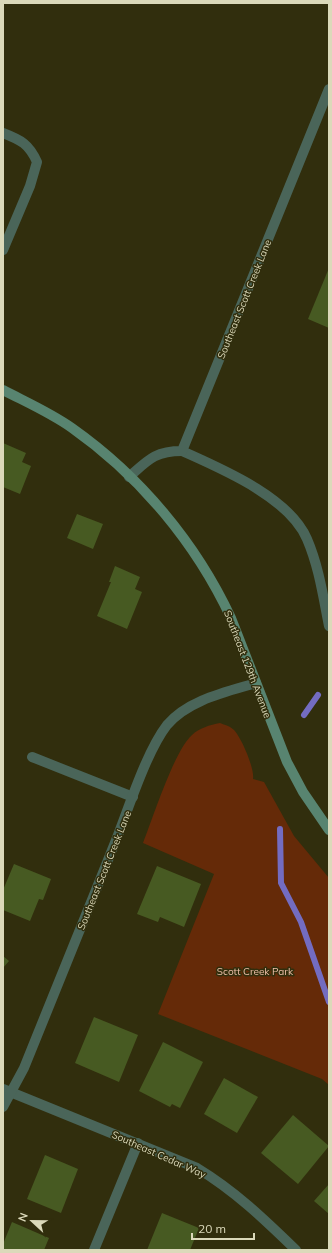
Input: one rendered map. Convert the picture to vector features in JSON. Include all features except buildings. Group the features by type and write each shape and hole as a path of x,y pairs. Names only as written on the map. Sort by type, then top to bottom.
{"main road":[{"name":"Southeast 129th Avenue","path":"3,390 71,428 92,443 129,477 167,518 205,571 231,618 287,762 303,792 329,830"}],"street":[{"name":"Southeast Scott Creek Lane","path":"182,451 329,89"},
{"path":"3,133 17,139 31,149 37,162 30,186 3,250"},
{"path":"129,477 151,457 166,451 182,451 224,469 279,504 296,520 307,538 317,565 329,626"},
{"name":"Southeast Scott Creek Lane","path":"3,1107 7,1091 24,1068 133,797 160,737 177,715 203,700 256,683"},
{"path":"32,757 133,797"},
{"name":"Southeast Cedar Way","path":"7,1091 197,1168 245,1201 296,1250"},
{"path":"94,1250 138,1143"}],"green space":[{"name":"Scott Creek Park","path":"220,723 231,728 237,734 250,761 253,779 264,782 294,836 329,878 329,1085 322,1079 158,1014 214,874 143,843 171,770 185,743 198,730"}],"waterway":[{"path":"304,715 318,695"},
{"path":"280,829 281,883 301,922 329,1002"}]}
